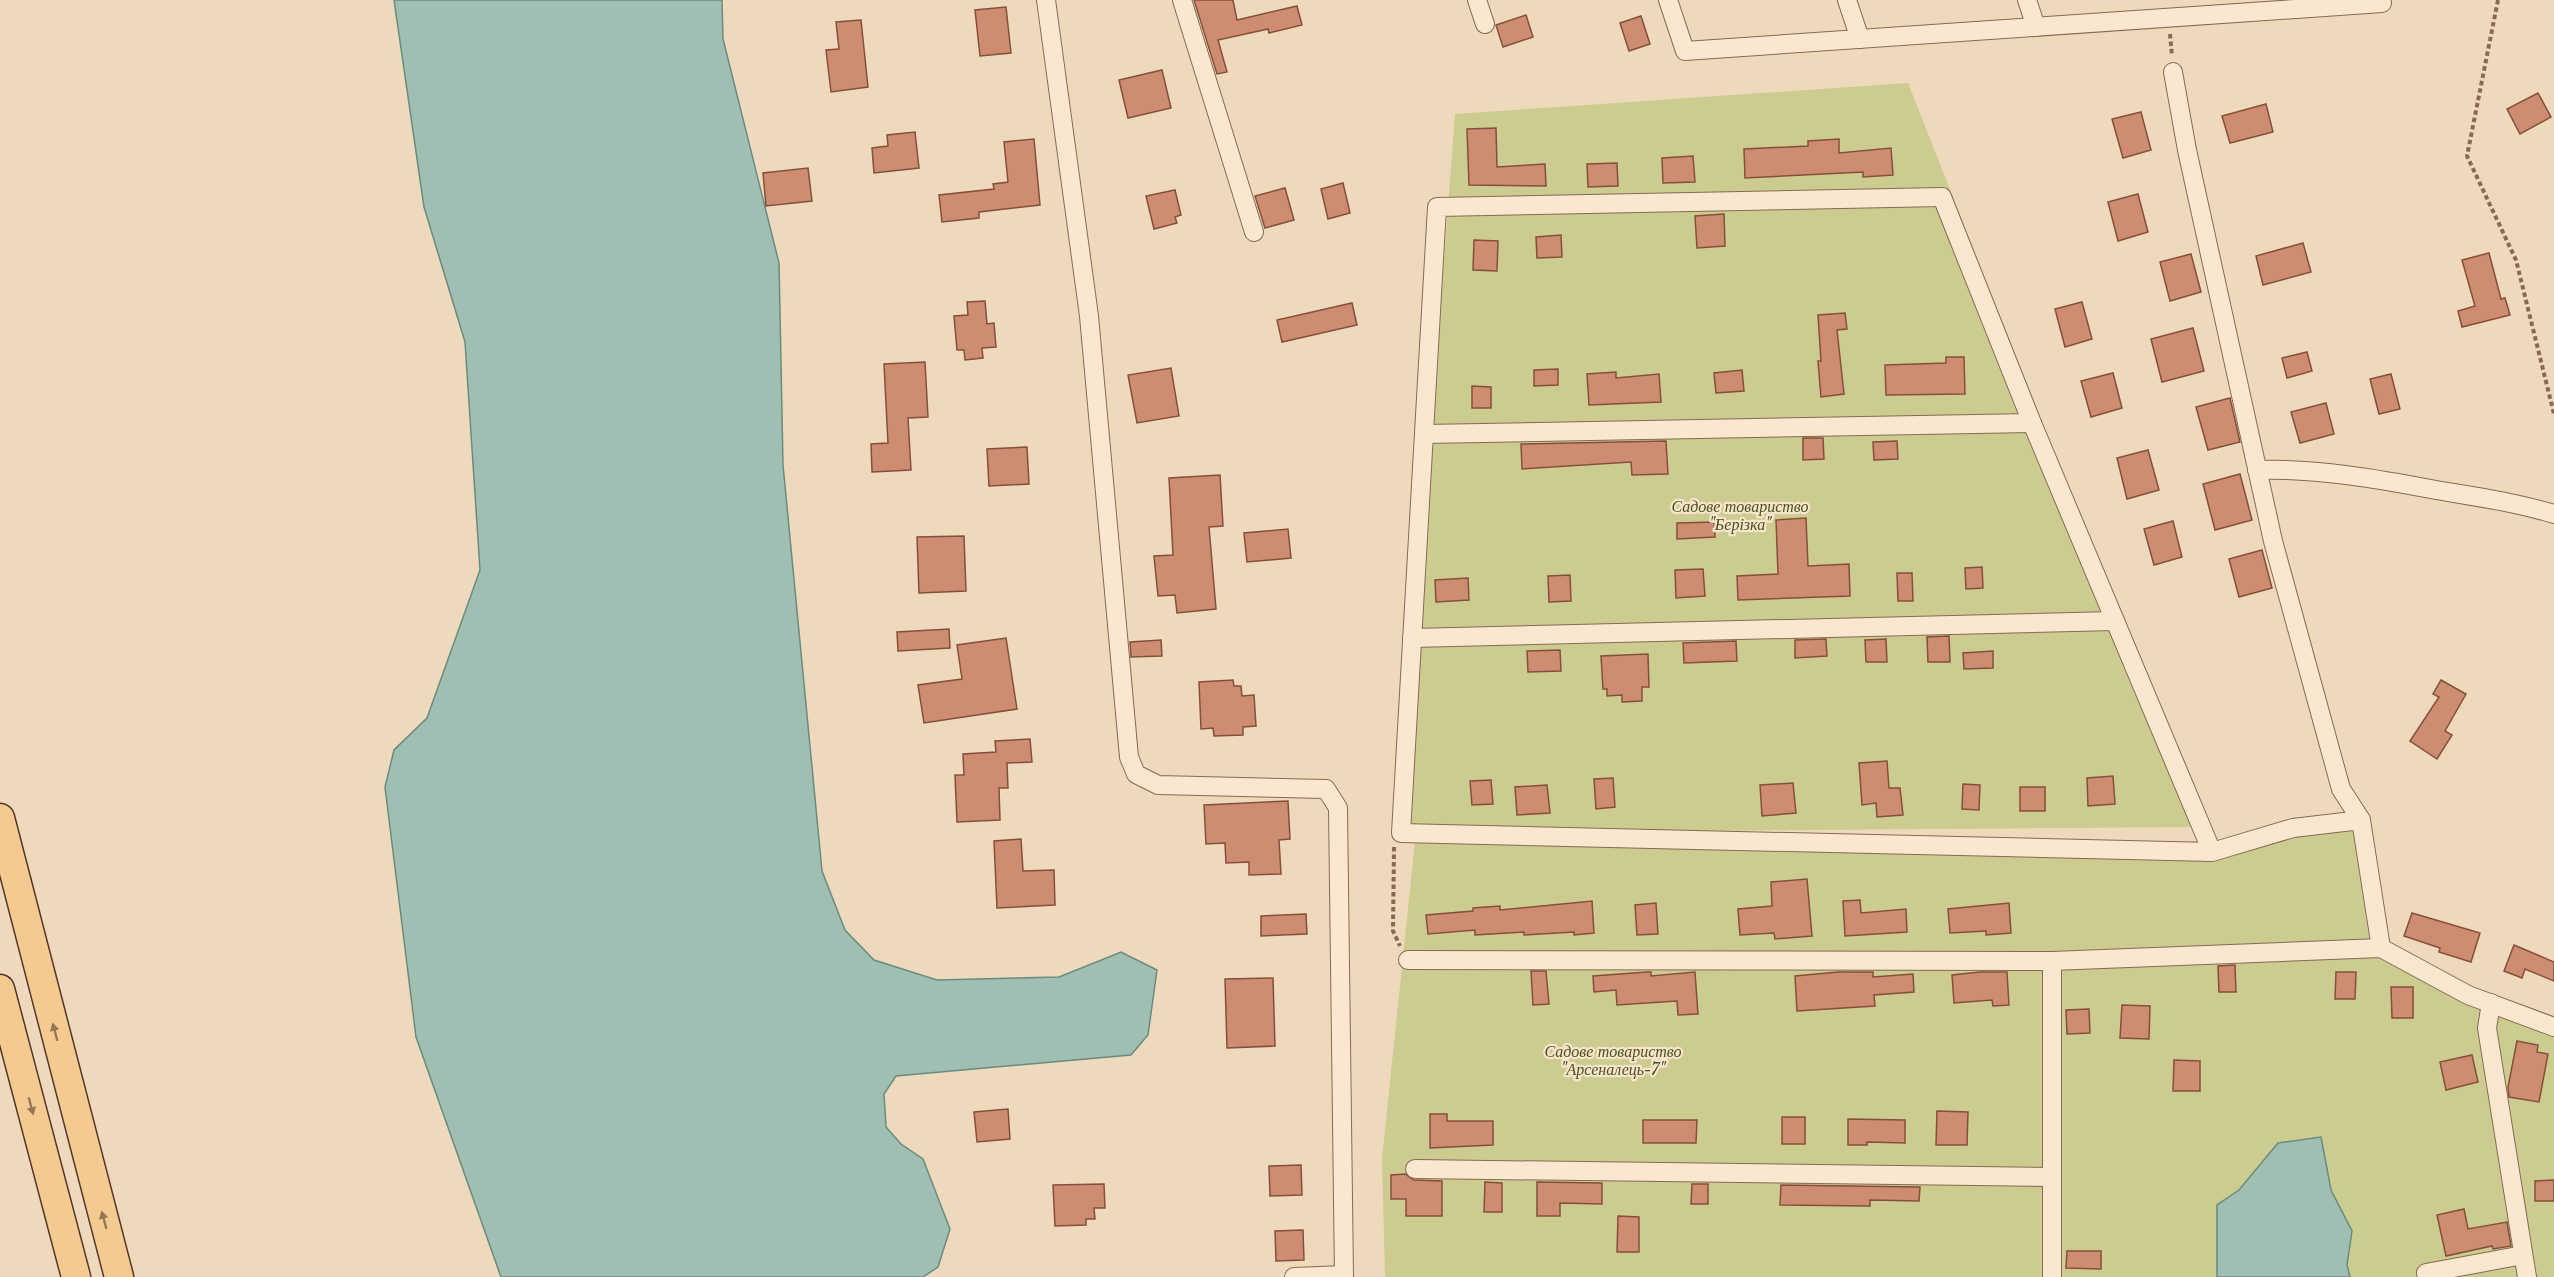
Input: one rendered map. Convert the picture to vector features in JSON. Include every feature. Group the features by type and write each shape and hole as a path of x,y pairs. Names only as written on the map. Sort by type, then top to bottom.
{"main road":[{"path":"0,818 119,1277"},
{"path":"0,989 76,1277"}],"street":[{"path":"1046,0 1089,316 1129,757 1137,774 1158,785 1326,789 1338,808 1344,1276 1294,1277"},
{"path":"1182,0 1254,232"},
{"path":"1478,0 1485,24"},
{"path":"1668,0 1685,51 2169,18 2204,8 2382,3 2381,0"},
{"path":"1847,0 1860,39"},
{"path":"2027,0 2036,27"},
{"path":"2173,72 2187,150 2273,541 2341,789 2361,820 2381,948"},
{"path":"2212,852 2032,423 1942,197 1437,207 1401,832 2212,852 2293,828 2361,820"},
{"path":"1424,434 2032,423"},
{"path":"2257,470 2282,469 2393,482 2526,506 2554,514"},
{"path":"1412,638 2115,621"},
{"path":"1408,960 2052,961 2381,948 2468,994 2554,1028"},
{"path":"2052,961 2052,1277"},
{"path":"2491,1003 2487,1028 2527,1277"},
{"path":"1415,1169 2052,1177"},
{"path":"2426,1273 2523,1255"}],"path":[{"path":"2498,0 2468,156 2516,260 2554,414"},
{"path":"2169,18 2173,72"},
{"path":"1401,832 1392,851 1393,931 1408,960"}],"green space":[{"name":"Садове товариство \"Берізка\"","path":"1908,83 2202,827 1401,833 1455,114"},
{"name":"Садове товариство \"Арсеналець-7\"","path":"2361,820 2381,948 2554,1022 2554,1277 1385,1277 1382,1159 1415,841 2212,852"}],"shaded area":[{"path":"394,0 722,0 723,39 779,263 783,465 822,871 845,930 874,960 937,980 1059,977 1121,952 1157,970 1148,1035 1131,1055 896,1076 884,1094 886,1127 901,1144 923,1159 950,1229 938,1267 923,1277 501,1277 416,1037 385,787 394,750 427,718 480,570 465,342 424,207"},
{"path":"2321,1137 2331,1190 2352,1231 2347,1265 2350,1277 2217,1277 2217,1205 2239,1190 2278,1143"}],"building":[{"path":"1194,0 1233,0 1237,20 1297,6 1302,25 1269,33 1268,29 1218,40 1227,72 1217,74"},
{"path":"1006,7 1011,53 980,56 975,10"},
{"path":"1526,15 1533,37 1503,47 1496,25"},
{"path":"1641,16 1650,44 1629,51 1620,23"},
{"path":"861,20 868,87 831,92 826,50 839,49 836,22"},
{"path":"1162,70 1171,108 1128,118 1119,80"},
{"path":"2538,93 2551,117 2520,134 2507,109"},
{"path":"2266,104 2273,132 2230,143 2222,116"},
{"path":"2141,112 2151,150 2123,158 2112,119"},
{"path":"1496,128 1497,167 1545,164 1546,186 1469,185 1467,129"},
{"path":"915,132 919,168 874,173 872,148 888,146 887,135"},
{"path":"1034,139 1040,205 979,212 979,218 942,222 939,195 994,189 993,184 1008,182 1004,142"},
{"path":"1839,139 1839,153 1891,148 1893,175 1863,177 1863,172 1745,178 1744,149 1808,146 1808,141"},
{"path":"1693,156 1695,182 1663,183 1662,158"},
{"path":"1617,163 1618,186 1588,187 1587,164"},
{"path":"808,168 812,201 766,206 763,173"},
{"path":"1343,183 1350,213 1328,219 1321,189"},
{"path":"1285,188 1294,220 1265,228 1255,196"},
{"path":"1175,190 1181,215 1175,217 1177,223 1154,229 1146,196"},
{"path":"2138,194 2148,232 2118,241 2108,202"},
{"path":"1724,214 1725,246 1697,248 1695,216"},
{"path":"1561,235 1562,257 1537,258 1536,237"},
{"path":"1474,240 1498,241 1497,271 1473,270"},
{"path":"2303,243 2311,272 2263,285 2256,256"},
{"path":"2489,253 2501,299 2505,298 2510,315 2462,327 2458,311 2475,306 2462,260"},
{"path":"2191,254 2201,292 2170,301 2160,262"},
{"path":"985,301 987,324 994,323 996,347 982,348 983,358 965,360 964,350 957,350 954,316 968,315 967,302"},
{"path":"2082,302 2092,339 2065,347 2055,309"},
{"path":"1352,303 1357,325 1282,342 1277,320"},
{"path":"1845,313 1847,329 1837,330 1844,394 1821,397 1818,315"},
{"path":"2193,328 2204,371 2162,382 2151,339"},
{"path":"2307,352 2312,371 2287,378 2282,358"},
{"path":"1946,357 1964,357 1965,394 1886,395 1885,365 1946,363"},
{"path":"925,362 928,417 908,418 911,470 872,472 871,444 888,443 884,364"},
{"path":"1171,368 1179,416 1137,423 1128,375"},
{"path":"1558,369 1558,385 1534,386 1534,370"},
{"path":"1742,370 1744,391 1716,393 1714,373"},
{"path":"1616,372 1616,378 1659,374 1661,402 1589,405 1587,374"},
{"path":"2113,373 2122,408 2091,417 2081,381"},
{"path":"2391,374 2400,409 2379,414 2370,379"},
{"path":"1472,386 1491,387 1491,408 1472,408"},
{"path":"2230,398 2240,442 2208,450 2196,407"},
{"path":"2326,403 2334,434 2300,443 2291,412"},
{"path":"1803,438 1823,438 1824,459 1803,460"},
{"path":"1666,441 1668,474 1632,475 1631,462 1522,469 1521,444"},
{"path":"1897,441 1898,459 1874,460 1873,442"},
{"path":"1027,447 1029,484 989,486 987,449"},
{"path":"2148,450 2159,490 2127,499 2117,458"},
{"path":"2240,474 2252,520 2215,530 2203,484"},
{"path":"1220,475 1223,526 1209,527 1216,609 1177,613 1175,595 1158,596 1154,556 1173,555 1169,478"},
{"path":"1806,518 1808,566 1849,564 1850,596 1738,600 1737,576 1778,574 1776,520"},
{"path":"2173,521 2182,557 2154,565 2144,529"},
{"path":"1714,522 1715,537 1677,539 1677,523"},
{"path":"1288,529 1291,558 1247,562 1244,533"},
{"path":"964,536 966,591 919,593 917,537"},
{"path":"2262,550 2272,588 2239,597 2229,559"},
{"path":"1982,567 1983,588 1966,589 1965,568"},
{"path":"1703,569 1705,596 1676,598 1675,570"},
{"path":"1897,573 1912,573 1913,601 1898,601"},
{"path":"1570,575 1571,601 1549,602 1548,576"},
{"path":"1468,578 1469,600 1436,602 1435,580"},
{"path":"949,629 950,648 898,651 897,632"},
{"path":"1949,636 1950,662 1928,662 1927,637"},
{"path":"1006,638 1017,709 924,723 918,685 962,679 957,645"},
{"path":"1826,639 1827,656 1795,658 1795,640"},
{"path":"1886,639 1887,662 1866,662 1865,640"},
{"path":"1161,640 1162,656 1131,657 1130,642"},
{"path":"1736,641 1737,661 1684,663 1683,643"},
{"path":"1560,650 1561,671 1528,672 1527,651"},
{"path":"1993,651 1993,668 1964,669 1963,653"},
{"path":"1648,654 1649,687 1642,687 1642,701 1622,702 1622,695 1607,696 1607,689 1603,689 1601,656"},
{"path":"1233,680 1234,686 1241,686 1242,696 1254,695 1256,726 1243,727 1243,735 1214,736 1213,728 1201,729 1199,682"},
{"path":"2441,680 2466,694 2445,731 2452,735 2437,759 2410,741 2439,697 2433,694"},
{"path":"1030,739 1032,762 1007,763 1008,788 999,788 1000,820 957,822 955,775 964,775 963,754 996,752 995,741"},
{"path":"1887,761 1889,788 1900,788 1903,815 1877,817 1876,803 1862,805 1859,763"},
{"path":"2113,776 2115,804 2088,806 2087,778"},
{"path":"1613,778 1615,807 1596,809 1594,779"},
{"path":"1491,780 1493,804 1472,805 1470,781"},
{"path":"1793,783 1796,813 1762,816 1760,785"},
{"path":"1963,784 1980,785 1979,810 1962,809"},
{"path":"1547,785 1550,813 1517,815 1515,787"},
{"path":"2020,787 2045,787 2045,811 2020,811"},
{"path":"1288,801 1290,839 1279,840 1281,874 1249,875 1249,862 1226,863 1225,843 1206,844 1204,805"},
{"path":"1021,839 1023,871 1054,870 1055,905 997,908 994,841"},
{"path":"1807,879 1812,936 1775,939 1774,933 1740,935 1738,909 1772,906 1771,882"},
{"path":"1860,900 1861,913 1906,909 1907,932 1845,936 1843,901"},
{"path":"1592,901 1594,933 1524,935 1524,932 1475,935 1475,930 1428,934 1426,915 1473,911 1473,908 1500,906 1500,910"},
{"path":"1656,903 1658,934 1637,935 1635,905"},
{"path":"2009,903 2011,933 1986,935 1986,931 1950,933 1948,909"},
{"path":"2412,913 2480,933 2471,962 2439,952 2440,948 2404,936"},
{"path":"1306,914 1307,934 1261,936 1261,916"},
{"path":"2514,945 2554,962 2554,981 2525,969 2522,978 2504,971"},
{"path":"2235,965 2236,992 2219,992 2218,966"},
{"path":"1531,971 1546,971 1549,1004 1533,1005"},
{"path":"1651,972 1651,976 1695,972 1698,1014 1678,1015 1677,1001 1617,1005 1616,990 1594,992 1593,976"},
{"path":"1873,972 1873,977 1913,974 1914,992 1874,995 1875,1006 1797,1011 1795,976"},
{"path":"2007,972 2009,1005 1993,1006 1992,1000 1954,1003 1952,975"},
{"path":"2336,972 2356,972 2355,999 2335,999"},
{"path":"1273,978 1275,1046 1227,1048 1225,979"},
{"path":"2391,987 2413,987 2413,1018 2392,1018"},
{"path":"2122,1005 2150,1006 2149,1039 2120,1038"},
{"path":"2089,1009 2090,1033 2067,1034 2066,1010"},
{"path":"2517,1041 2538,1045 2537,1052 2548,1054 2539,1102 2509,1097 2508,1087"},
{"path":"2472,1055 2478,1082 2446,1090 2440,1062"},
{"path":"2174,1060 2200,1061 2200,1091 2173,1091"},
{"path":"1008,1109 1010,1139 977,1142 974,1112"},
{"path":"1937,1111 1968,1112 1967,1145 1936,1145"},
{"path":"1430,1114 1447,1114 1447,1121 1493,1121 1493,1145 1430,1148"},
{"path":"1782,1117 1805,1117 1805,1144 1782,1144"},
{"path":"1848,1119 1905,1120 1905,1143 1867,1142 1867,1145 1848,1145"},
{"path":"1643,1120 1697,1120 1696,1143 1643,1143"},
{"path":"1301,1165 1302,1195 1270,1196 1269,1166"},
{"path":"1405,1174 1414,1180 1442,1181 1442,1216 1406,1216 1406,1199 1391,1199 1391,1175"},
{"path":"2554,1180 2554,1201 2535,1201 2535,1181"},
{"path":"1485,1182 1502,1183 1502,1212 1484,1212"},
{"path":"1537,1182 1602,1183 1602,1204 1560,1203 1560,1216 1537,1216"},
{"path":"1104,1184 1105,1208 1094,1208 1095,1219 1086,1219 1086,1225 1055,1226 1053,1185"},
{"path":"1692,1184 1708,1184 1708,1204 1691,1204"},
{"path":"1781,1185 1920,1187 1919,1201 1870,1200 1870,1206 1780,1205"},
{"path":"2464,1209 2468,1229 2507,1222 2511,1246 2493,1249 2492,1246 2446,1256 2437,1215"},
{"path":"1618,1216 1639,1217 1639,1252 1617,1252"},
{"path":"1303,1230 1304,1260 1276,1261 1275,1231"},
{"path":"2067,1251 2101,1251 2101,1269 2066,1268"}]}
